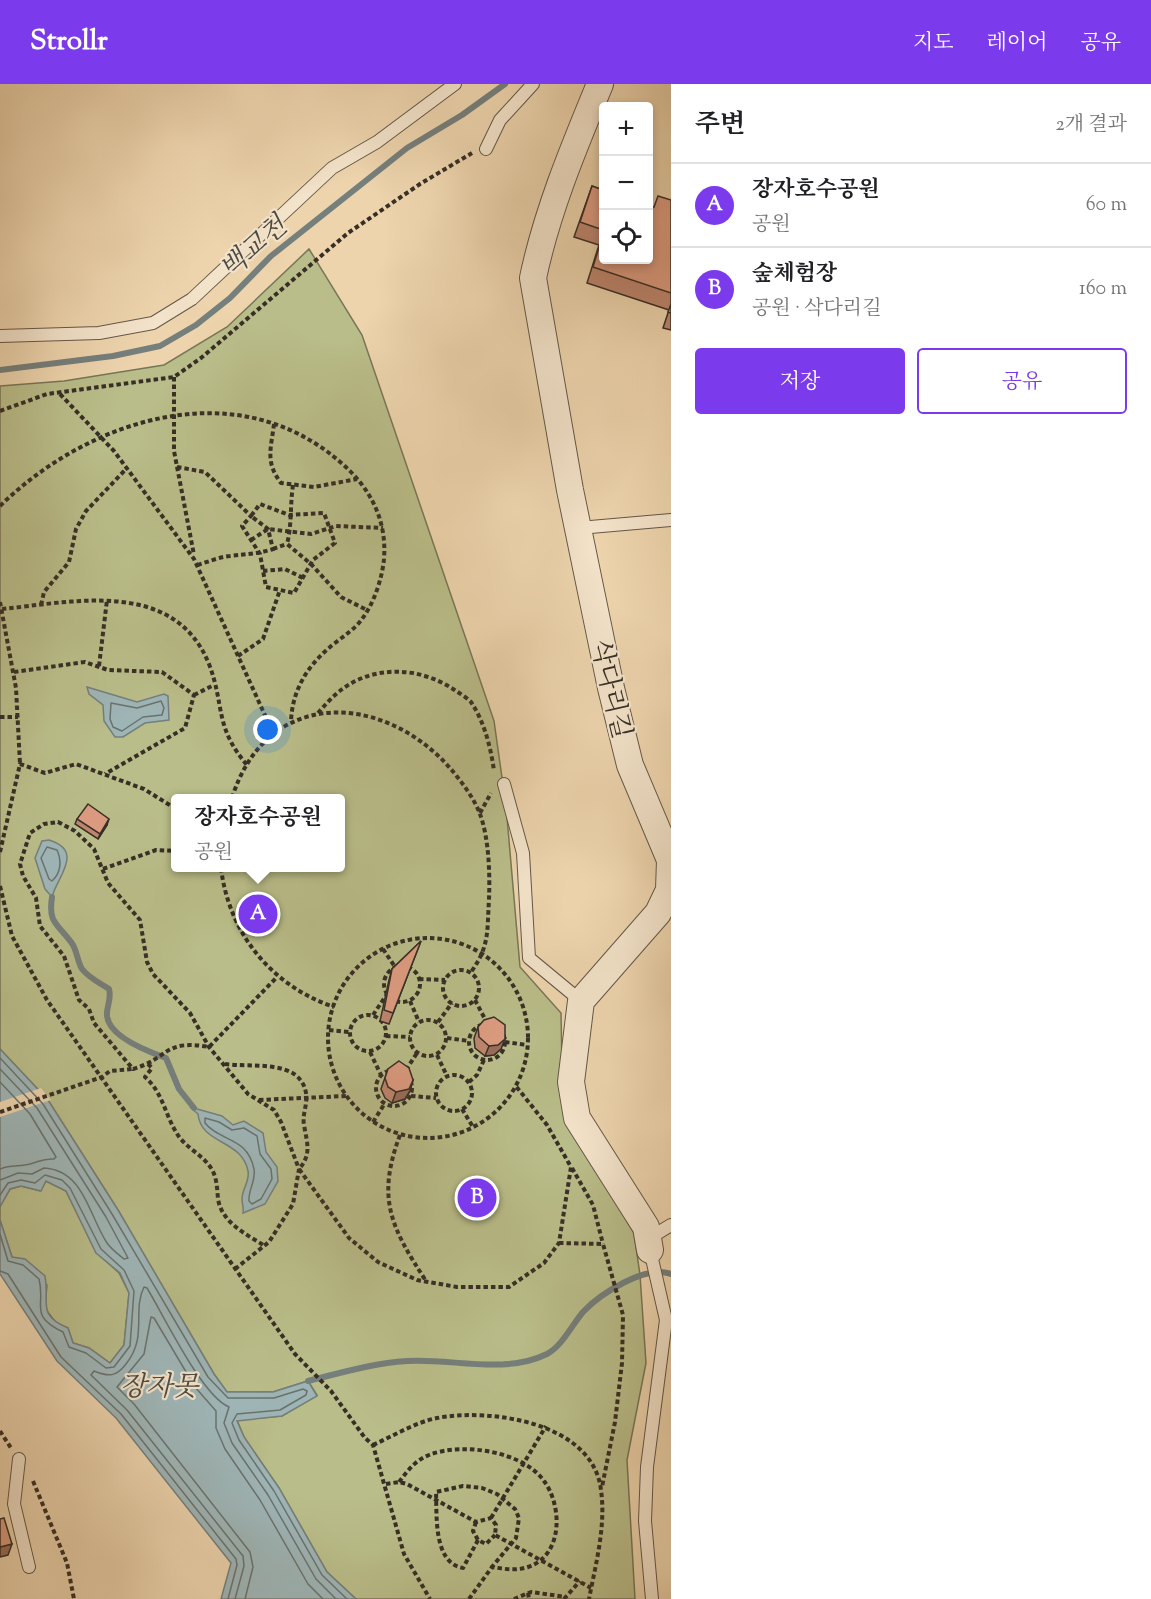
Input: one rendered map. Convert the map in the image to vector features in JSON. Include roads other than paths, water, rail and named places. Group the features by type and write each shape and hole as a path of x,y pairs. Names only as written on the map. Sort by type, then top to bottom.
{"street":[{"name":"삭다리길","path":"581,1000 658,913 669,890 670,860 630,765 610,688 533,278 540,246 559,190 600,84"},
{"path":"581,1000 571,1082 577,1118 646,1227 649,1244"}],"lane":[{"path":"0,336 99,333 153,323 192,299 332,168 377,142 455,84"},
{"path":"486,149 500,120 534,84"},
{"path":"579,528 671,520"},
{"path":"499,782 523,853 529,958 581,1000"},
{"path":"652,1599 645,1521 647,1467 666,1320 649,1244 671,1225"},
{"path":"19,1460 14,1504 29,1568"}],"water":[{"path":"87,687 137,702 164,694 168,696 169,720 145,723 123,737 115,737 104,721 103,705 89,694"},
{"path":"49,840 60,845 67,858 52,897 45,889 35,858 42,841"},
{"name":"장자못","path":"0,1049 48,1100 118,1210 214,1374 227,1392 273,1392 308,1381 317,1396 282,1416 237,1421 244,1437 279,1488 327,1572 356,1599 221,1599 231,1563 116,1418 57,1361 0,1274 0,1220 12,1257 25,1259 45,1276 48,1313 58,1323 68,1328 73,1343 89,1348 110,1363 124,1345 129,1293 120,1273 96,1253 66,1191 46,1181 41,1191 21,1186 10,1189 0,1207"},
{"path":"190,1107 222,1116 233,1125 244,1121 263,1133 266,1152 277,1167 278,1181 265,1204 243,1213 242,1195 248,1175 244,1161 238,1153 206,1131 198,1114"}],"waterway":[{"name":"백교천","path":"0,370 113,356 160,346 196,325 230,298 271,256 407,148 462,115 505,84"},
{"path":"52,897 53,918 73,945 82,969 91,978 109,989 107,1013 109,1024 131,1043 166,1058 179,1089 194,1108"},
{"path":"308,1381 395,1362 424,1361 496,1365 530,1360 552,1350 562,1341 583,1312 612,1289 649,1273 671,1274"}],"place":[{"name":"장자호수공원","path":"258,914"},
{"name":"숲체험장","path":"477,1198"}]}
